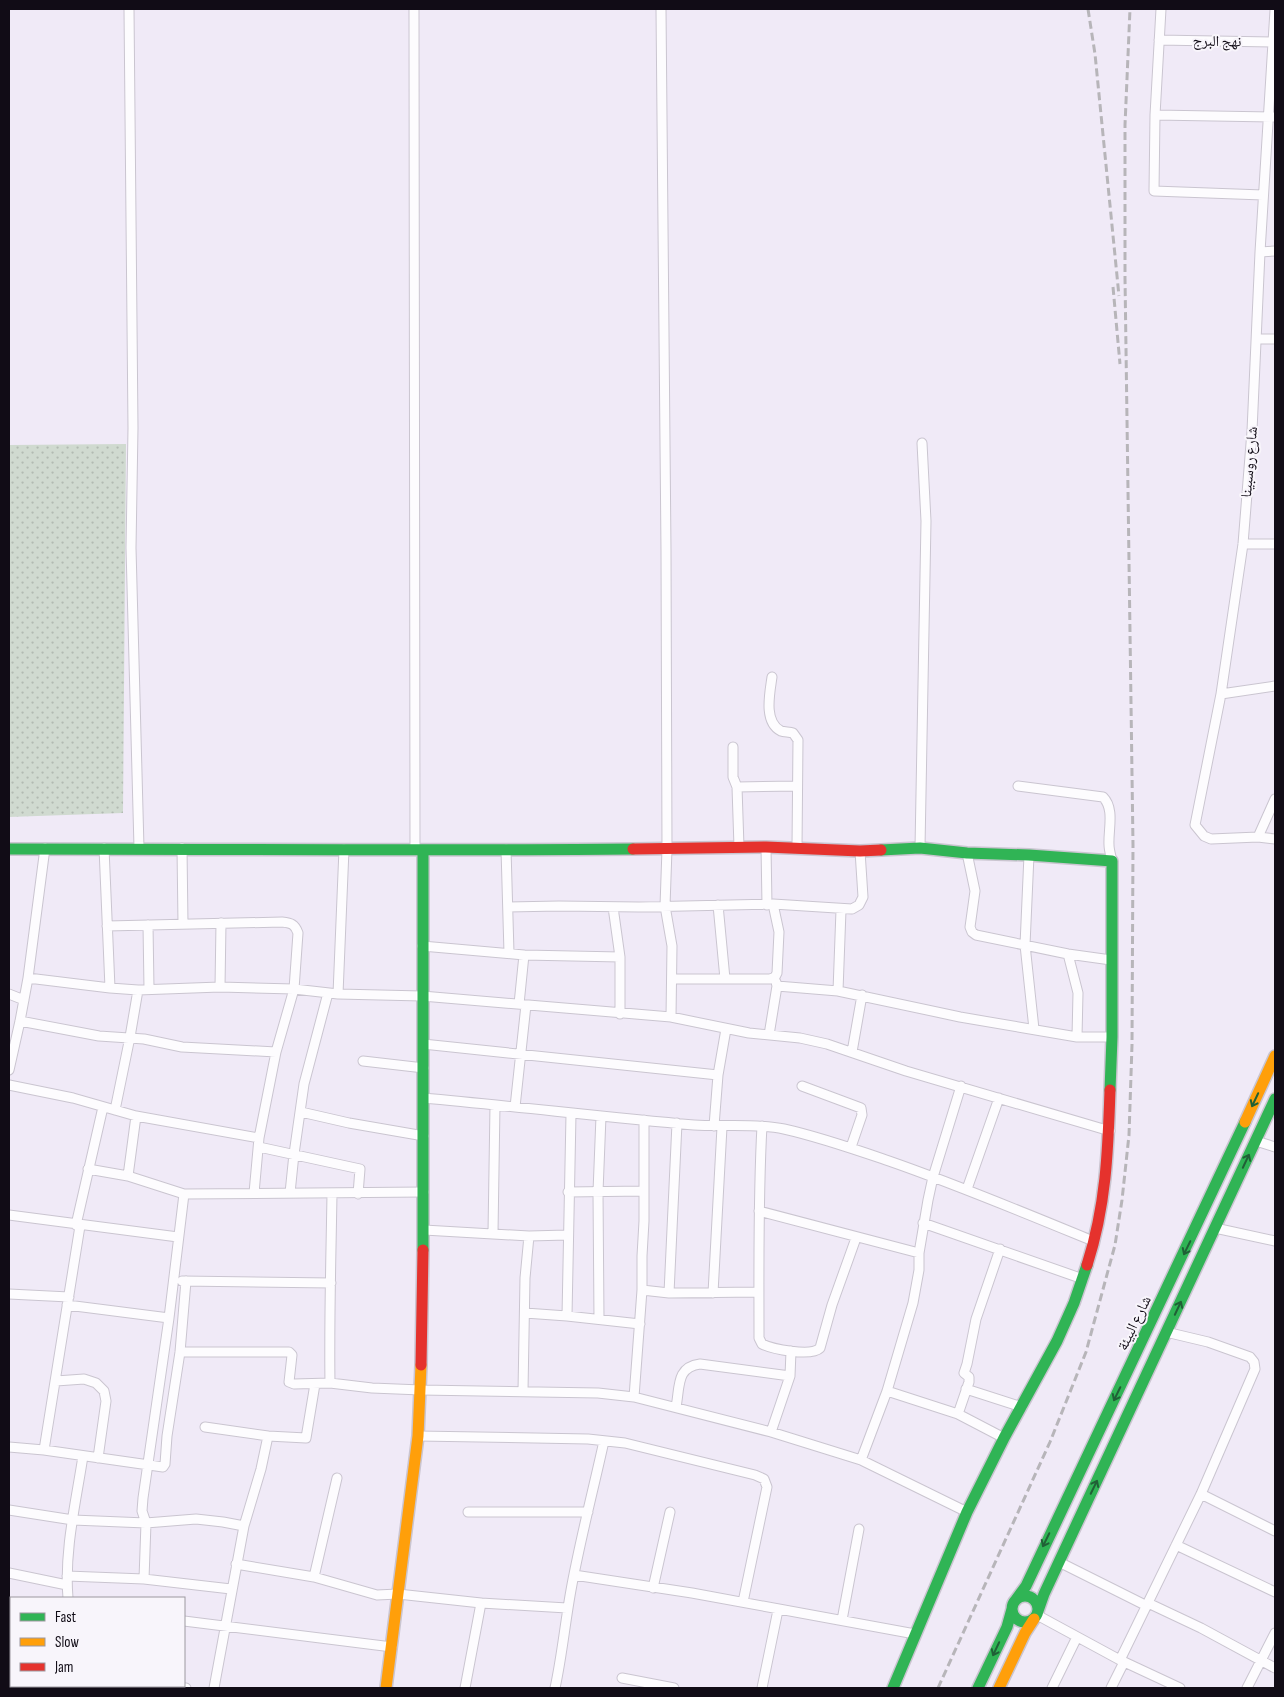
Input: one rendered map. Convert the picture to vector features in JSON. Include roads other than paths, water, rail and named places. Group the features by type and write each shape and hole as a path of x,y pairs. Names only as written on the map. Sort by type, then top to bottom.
{"street":[{"path":"129,9 131,548 139,848"},
{"path":"386,1688 418,1436 422,1390 424,1068 419,850 414,9"},
{"path":"661,9 666,551 667,849 665,906 672,946 671,1017"},
{"path":"1161,9 1155,115 1154,191 1263,195"},
{"name":"شارع روسبينا","path":"1275,10 1272,117 1263,195 1252,431 1243,544 1221,694 1195,825 1204,836 1211,839 1258,837 1275,839"},
{"name":"نهج البرج","path":"1158,40 1274,42"},
{"path":"1155,115 1272,117"},
{"path":"1260,252 1275,250"},
{"path":"1257,339 1275,339"},
{"path":"920,848 926,521 922,443"},
{"path":"1243,544 1275,544"},
{"path":"772,677 770,716 775,726 781,731 793,733 798,740 798,847"},
{"path":"1221,694 1275,686"},
{"path":"733,748 733,777 737,787 739,847"},
{"path":"737,787 797,786"},
{"path":"893,1688 966,1512 1057,1341 1074,1303 1103,1202 1108,1169 1112,1037 1112,861 1109,845 1109,809 1107,802 1103,798 1018,786"},
{"path":"1258,837 1275,799"},
{"path":"766,847 770,905 779,932 778,973 769,1035"},
{"path":"9,849 344,848 506,850 798,847 860,851 920,848 967,854 1029,855 1112,861"},
{"path":"9,1070 28,978 45,848"},
{"path":"104,848 110,988"},
{"path":"182,848 183,924"},
{"path":"338,994 344,848"},
{"path":"506,850 509,953"},
{"path":"508,907 770,905 841,910 852,909 859,906 863,897 860,851"},
{"path":"967,854 975,891 970,927 976,935 1068,954 1111,960"},
{"path":"1029,855 1025,944 1034,1029"},
{"path":"718,905 725,979"},
{"path":"613,906 620,957 620,1014"},
{"path":"838,991 841,910"},
{"path":"106,926 282,922 291,923 296,926 298,933 294,989 276,1052 259,1142 254,1193"},
{"path":"220,987 221,923"},
{"path":"148,925 149,989"},
{"path":"422,946 524,955 620,957"},
{"path":"1068,954 1078,993 1077,1036"},
{"path":"515,1107 523,1005 524,955"},
{"path":"28,978 138,990 220,987 294,989 338,994 422,996 671,1017 703,1022 726,1029 827,1044 906,1071 1110,1131"},
{"path":"672,979 770,979 776,982 862,995 960,1017 1077,1036 1112,1037"},
{"path":"115,1110 138,990"},
{"path":"290,1193 304,1084 328,993"},
{"path":"9,994 24,1000"},
{"path":"852,1052 862,995"},
{"path":"20,1021 99,1036 130,1037 182,1047 276,1052"},
{"path":"713,1293 718,1075 726,1029"},
{"path":"423,1044 718,1075"},
{"name":"شارع البيئة","path":"978,1688 1007,1627 1013,1605 1026,1586 1198,1224 1275,1056"},
{"path":"362,1061 424,1068"},
{"path":"9,1085 49,1093 136,1116 259,1142 294,1154 360,1169 358,1194"},
{"path":"802,1086 861,1108 862,1116 851,1147"},
{"path":"861,1460 887,1391 913,1303 919,1270 923,1223 933,1177 961,1086"},
{"path":"423,1098 571,1114 718,1126 762,1126 784,1129 851,1147 967,1190 1093,1241"},
{"path":"967,1190 999,1098"},
{"path":"999,1688 1025,1633 1036,1615 1044,1594 1275,1099"},
{"path":"493,1233 495,1105"},
{"path":"44,1450 56,1381 78,1225 88,1169 103,1107"},
{"path":"301,1112 349,1123 424,1136"},
{"path":"567,1316 567,1235 571,1114"},
{"path":"128,1176 134,1143 136,1116"},
{"path":"599,1319 598,1192 601,1116"},
{"path":"634,1397 642,1290 644,1120"},
{"path":"669,1293 677,1123"},
{"path":"762,1126 759,1211 760,1338 762,1344 768,1347 792,1351 813,1352 820,1348 832,1305 856,1238"},
{"path":"1256,1141 1275,1148"},
{"path":"88,1169 128,1176 184,1194 424,1192"},
{"path":"568,1192 644,1191"},
{"path":"144,1580 146,1523 142,1511 147,1464 174,1281 184,1194"},
{"path":"330,1382 332,1194"},
{"path":"759,1211 919,1254"},
{"path":"9,1215 178,1237"},
{"path":"923,1223 1082,1278"},
{"path":"1215,1228 1275,1241"},
{"path":"424,1230 529,1236 567,1235"},
{"path":"523,1391 525,1278 529,1236"},
{"path":"958,1414 969,1382 969,1377 964,1373 964,1370 967,1364 976,1319 1000,1249"},
{"path":"174,1281 331,1283"},
{"path":"9,1447 44,1450 163,1467 165,1464 167,1436 180,1352 186,1281"},
{"path":"642,1290 669,1293 759,1292"},
{"path":"9,1294 68,1301 169,1318"},
{"path":"525,1313 640,1324"},
{"path":"1111,1688 1147,1605 1201,1494 1255,1369 1254,1362 1250,1357 1208,1342 1166,1332"},
{"path":"771,1432 790,1376 792,1351"},
{"path":"180,1352 289,1352 292,1355 289,1382 294,1384 330,1382 372,1388 598,1393 634,1397 771,1432 861,1460 966,1512"},
{"path":"676,1407 683,1372 689,1365 700,1364 790,1376"},
{"path":"56,1381 84,1379 96,1383 104,1391 106,1401 98,1458"},
{"path":"204,1427 268,1436 306,1438 315,1384"},
{"path":"966,1389 1022,1407"},
{"path":"887,1391 958,1414 1004,1438"},
{"path":"214,1688 244,1526 261,1469 268,1436"},
{"path":"418,1436 588,1438 624,1443 756,1475 764,1479 766,1486 743,1602"},
{"path":"554,1688 561,1660 574,1575 604,1441"},
{"path":"68,1597 67,1576 83,1456"},
{"path":"314,1577 337,1478"},
{"path":"1201,1494 1275,1531"},
{"path":"9,1510 73,1520 146,1523 196,1519 244,1526"},
{"path":"468,1512 588,1512"},
{"path":"653,1588 670,1512"},
{"path":"842,1620 859,1528"},
{"path":"1176,1545 1275,1592"},
{"path":"1059,1562 1147,1605 1201,1628 1275,1668"},
{"path":"236,1564 314,1577 377,1595 398,1594 481,1603 568,1608"},
{"path":"9,1573 67,1586"},
{"path":"574,1575 743,1602 915,1634"},
{"path":"67,1576 144,1580 231,1589"},
{"path":"1022,1597 1030,1597 1036,1603 1036,1615 1026,1622 1018,1620 1015,1617 1013,1605 1022,1597"},
{"path":"465,1688 481,1603"},
{"path":"762,1688 778,1610"},
{"path":"1036,1615 1122,1661 1180,1688"},
{"path":"185,1621 392,1647"},
{"path":"1247,1688 1275,1633"},
{"path":"1052,1688 1077,1637"},
{"path":"622,1678 674,1688"},
{"path":"172,1687 186,1688"}],"railway":[{"path":"1088,9 1095,54 1119,296"},
{"path":"938,1688 1050,1442 1086,1352 1115,1245 1122,1200 1129,1135 1132,1045 1133,845 1125,278 1125,125 1130,9"},
{"path":"1113,287 1120,364"}]}
